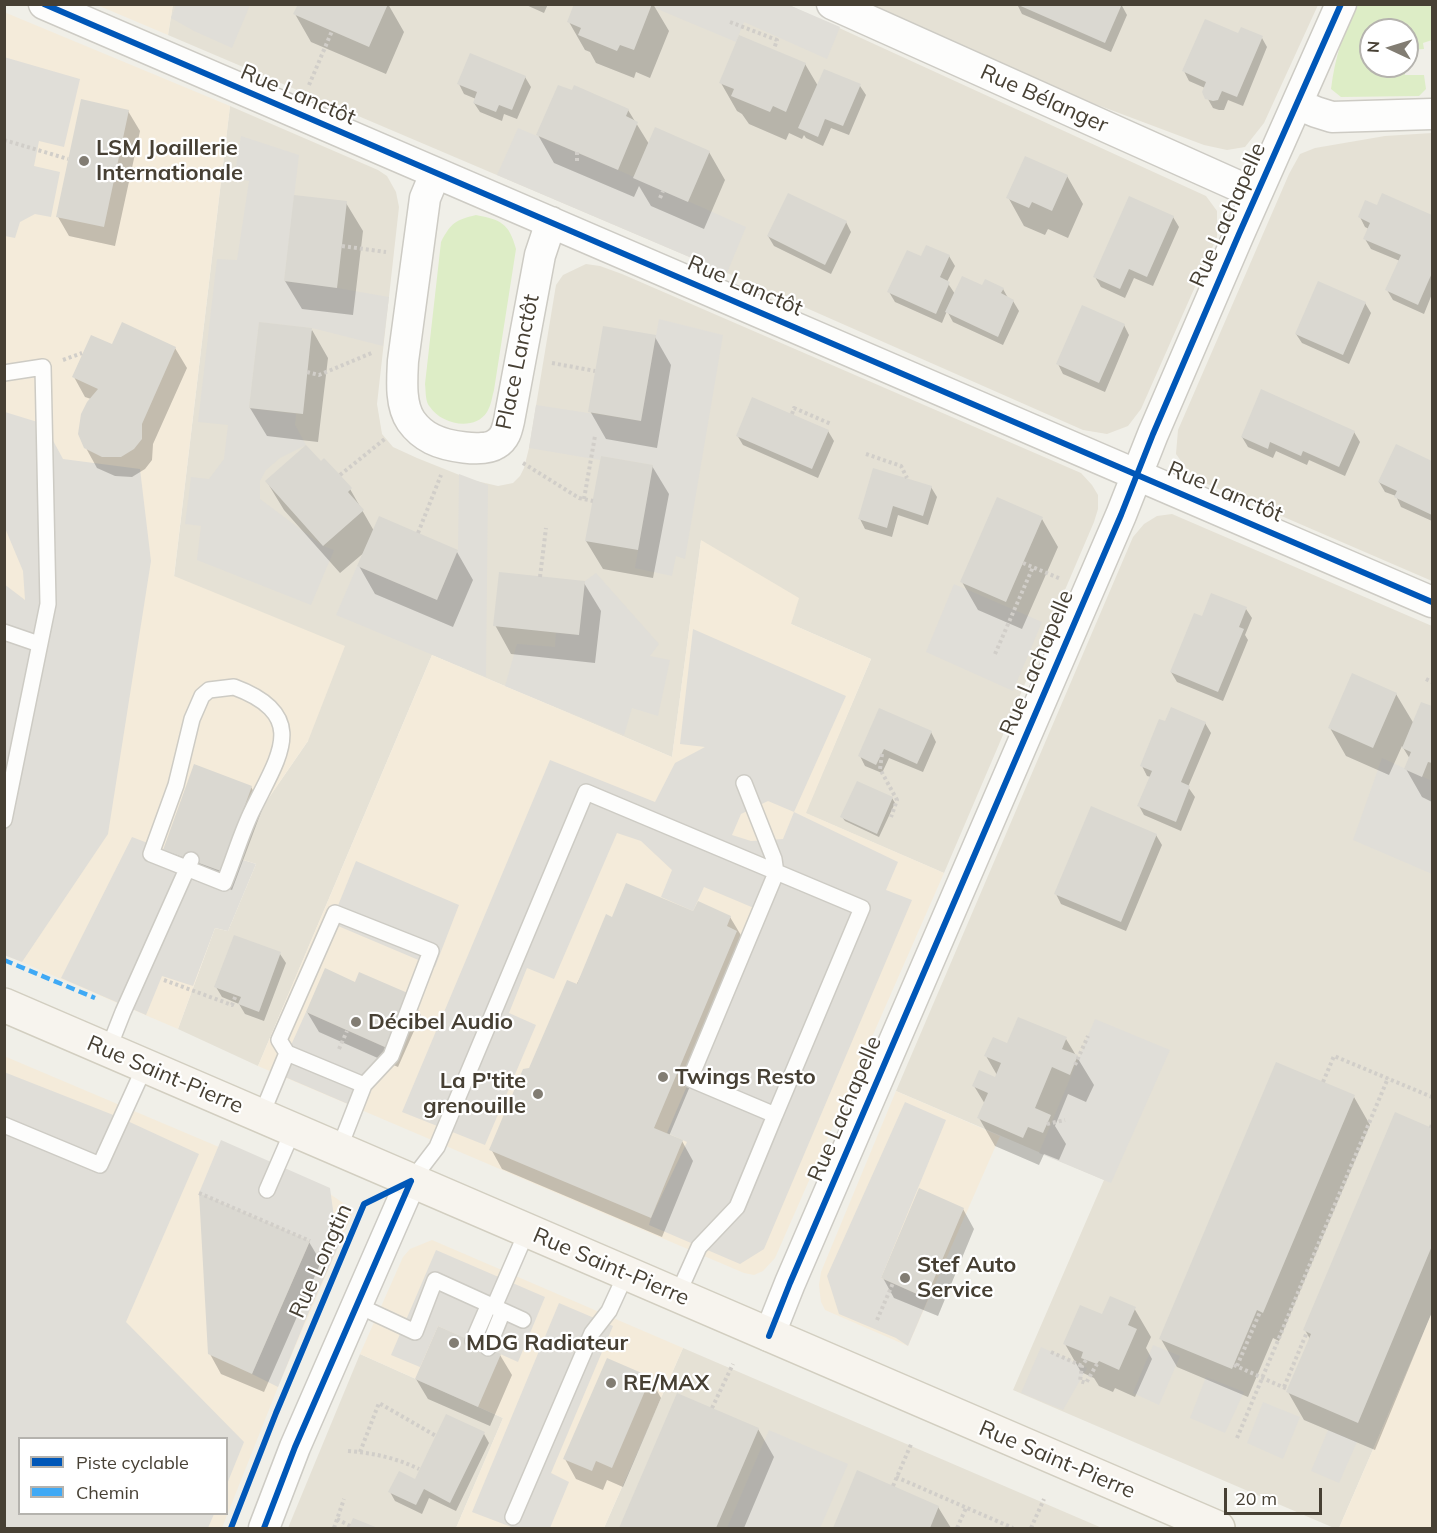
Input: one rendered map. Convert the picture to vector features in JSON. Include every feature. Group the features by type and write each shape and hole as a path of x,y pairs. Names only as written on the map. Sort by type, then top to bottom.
{"main road":[{"name":"Rue Saint-Pierre","path":"4,1005 1218,1528"}],"street":[{"name":"Rue Lanctôt","path":"44,4 1432,602"},
{"name":"Rue Bélanger","path":"832,4 1256,194"},
{"name":"Rue Lachapelle","path":"769,1336 1256,194 1341,4"},
{"path":"1296,104 1332,117 1432,114"},
{"path":"409,419 402,386 406,339 425,198 435,174"},
{"name":"Place Lanctôt","path":"409,419 419,431 432,440 452,446 486,448 495,446 503,438 509,421 540,255 551,222"},
{"path":"264,1528 295,1447 411,1181"}],"lane":[{"path":"4,374 43,367 48,604 10,764 4,820"},
{"path":"4,632 39,644"},
{"path":"234,687 252,694 275,712 280,723 282,744 274,771 252,811 224,883 189,865 151,855 176,784 192,719 202,696 209,690 234,687"},
{"path":"744,783 774,859 776,873 690,1079 775,1115"},
{"path":"411,1181 437,1147 586,792 862,908 737,1207 699,1247 677,1296"},
{"path":"108,1050 189,865"},
{"path":"339,1149 364,1085 391,1056 431,951 335,913 279,1040 287,1053 364,1085"},
{"path":"261,1116 287,1053"},
{"path":"4,1125 100,1165 144,1066"},
{"path":"267,1190 293,1130"},
{"path":"488,1348 496,1307 527,1231"},
{"path":"513,1517 592,1333 609,1311 626,1274"},
{"path":"357,1305 415,1332 435,1280 523,1320"},
{"path":"473,1341 496,1307"}],"path":[{"path":"730,22 777,40 774,50"},
{"path":"297,114 332,31"},
{"path":"4,140 68,159"},
{"path":"577,152 577,163"},
{"path":"660,198 663,191"},
{"path":"342,246 417,256"},
{"path":"307,372 320,375 406,339"},
{"path":"521,357 595,371"},
{"path":"792,414 794,408 831,424"},
{"path":"340,475 409,419"},
{"path":"584,499 595,436"},
{"path":"418,533 452,446"},
{"path":"495,446 579,498 592,501"},
{"path":"866,454 901,466 907,478"},
{"path":"540,577 546,528"},
{"path":"1023,563 1088,590"},
{"path":"995,654 1033,567"},
{"path":"1426,679 1432,682"},
{"path":"882,754 880,769 897,800 891,817"},
{"path":"141,972 232,1005 236,995"},
{"path":"1075,1065 1088,1035"},
{"path":"1323,1082 1334,1056 1432,1097"},
{"path":"1237,1438 1388,1078"},
{"path":"1047,1124 1065,1120"},
{"path":"199,1192 310,1241"},
{"path":"877,1320 893,1283"},
{"path":"1260,1312 1235,1366 1286,1388 1307,1332"},
{"path":"1051,1352 1082,1366"},
{"path":"1086,1360 1082,1366 1080,1381 1086,1383 1097,1364"},
{"path":"712,1408 733,1364"},
{"path":"360,1452 379,1403 436,1436"},
{"path":"893,1486 912,1442"},
{"path":"348,1451 375,1453 400,1460 419,1470"},
{"path":"896,1477 1013,1528"},
{"path":"334,1528 344,1499"},
{"path":"1031,1528 1044,1499"},
{"path":"957,1528 966,1508"},
{"path":"337,1519 350,1526"}],"shaded area":[{"path":"173,4 789,5 1206,196 1217,211 1217,237 1141,409 1128,426 1107,434 1083,430 727,273 168,35"},
{"path":"176,4 250,5 232,48 171,18"},
{"path":"657,4 789,5 840,27 827,59 744,22 736,42 655,8"},
{"path":"97,5 173,5 168,35"},
{"path":"870,5 1318,5 1264,123 1245,147 1227,150 1204,145 1079,98"},
{"path":"4,12 230,106 174,576 345,646 308,741 259,812 241,859 256,864 228,931 215,928 178,1029 5,955"},
{"path":"4,57 80,79 64,147 39,141 34,166 60,172 51,217 35,214 20,222 15,238 5,236"},
{"path":"230,106 378,170 387,176 396,192 399,207 377,404 382,434 393,447 417,458 472,480 498,486 513,483 520,476 529,448 556,285 563,275 586,264 600,266 622,274 1081,473 1098,495 1098,509 1094,522 944,873 805,813 871,659 791,624 701,541 672,757 432,655 258,1066 178,1029 215,928 228,931 256,864 240,859 259,812 308,741 174,577"},
{"path":"518,128 746,227 727,273 497,175"},
{"path":"1432,133 1432,581 1205,483 1188,471 1176,454 1178,430 1289,174 1300,154 1315,148 1385,136"},
{"path":"241,136 299,155 284,281 389,297 383,346 312,328 259,322 249,408 296,414 295,425 306,445 280,458 266,470 260,481 260,499 323,546 334,550 311,605 197,560 201,526 185,524 191,477 209,479 224,459 228,425 198,422 217,259 237,260 249,181 234,178"},
{"path":"659,319 723,335 685,559 676,556 672,576 635,568 653,465 601,456 600,460 529,448 536,405 641,421"},
{"path":"5,412 44,424 63,459 140,469 151,561 108,834 22,962 4,955 4,584 25,600 23,571 5,528"},
{"path":"459,474 488,485 486,677 336,615 357,566 437,600 458,550"},
{"path":"1172,514 1432,626 1432,1313 1339,1528 1334,1528 1013,1390 1104,1180 896,1091 1133,537 1144,524 1157,516"},
{"path":"701,540 799,598 791,624 871,659 806,813 944,873 775,1258 763,1271 754,1275 744,1273 258,1066 432,655 672,757"},
{"path":"596,573 659,644 650,656 670,660 658,716 632,708 624,735 505,686 517,644 555,647 556,633 579,635 585,581"},
{"path":"954,584 1042,622 1013,691 926,652"},
{"path":"693,629 846,696 794,812 898,862 886,890 912,900 764,1249 740,1264 649,1225 687,1142 667,1133 761,911 704,887 693,911 661,897 672,870 641,841 617,833 554,979 527,968 509,1013 536,1025 485,1145 402,1112 550,760 655,802 675,763 705,747 680,744","holes":["768,801 794,812 783,839 751,841 732,835 741,814"]},
{"path":"1382,758 1432,781 1432,874 1353,840"},
{"path":"132,837 221,871 240,859 256,864 228,931 215,928 193,986 162,976 146,1015 61,978"},
{"path":"356,861 459,905 435,967 331,923"},
{"path":"306,1012 387,1048 362,1110 278,1074"},
{"path":"1095,1019 1170,1050 1111,1183 1039,1153"},
{"path":"4,1056 330,1194 346,1205 352,1215 278,1387 228,1513 228,1437 18,1437 18,1515 227,1515 222,1528 5,1528"},
{"path":"4,1072 121,1118 199,1154 126,1322 244,1442 228,1482 228,1437 18,1437 18,1515 214,1515 208,1528 5,1528"},
{"path":"896,1091 1000,1136 908,1346 825,1310 821,1302 819,1285 821,1272"},
{"path":"905,1102 946,1120 881,1278 928,1299 908,1346 896,1338 839,1314 827,1276"},
{"path":"221,1140 330,1188 336,1232 343,1236 278,1387 252,1374 310,1241 199,1193"},
{"path":"432,1240 683,1348 604,1528 456,1528 503,1418 360,1354 403,1257 410,1249"},
{"path":"436,1250 545,1297 518,1362 438,1326 420,1367 391,1355"},
{"path":"559,1303 613,1326 551,1473 569,1482 550,1528 514,1528 472,1512"},
{"path":"1432,1313 1432,1528 1339,1528"},
{"path":"1153,1345 1180,1356 1159,1405 1133,1393"},
{"path":"1041,1347 1087,1368 1063,1410 1021,1393"},
{"path":"683,1348 1102,1528 604,1528"},
{"path":"360,1354 503,1418 456,1528 288,1528"},
{"path":"1206,1377 1244,1392 1225,1433 1190,1418"},
{"path":"1263,1402 1300,1417 1283,1459 1247,1443"},
{"path":"769,1430 848,1464 820,1528 727,1528"},
{"path":"1328,1430 1357,1442 1339,1483 1311,1471"}],"green space":[{"path":"1356,5 1432,5 1432,40 1423,43 1424,49 1419,49 1419,18 1359,18 1359,78 1419,78 1419,75 1424,75 1426,89 1419,96 1341,97 1331,89 1347,25"},
{"path":"476,215 503,224 510,233 516,249 490,404 487,412 481,418 466,424 449,421 435,413 426,400 425,384 441,242 454,223"}],"building":[{"path":"298,4 388,4 369,47 293,14"},
{"path":"574,4 652,4 634,50 620,45 617,51 578,35 581,28 567,22"},
{"path":"1016,4 1122,4 1105,43"},
{"path":"1205,19 1238,33 1241,27 1263,36 1237,97 1222,91 1218,100 1205,99 1202,92 1206,82 1182,71"},
{"path":"739,35 806,63 786,112 773,106 770,112 731,96 734,89 719,83"},
{"path":"470,53 526,76 512,110 499,105 496,112 473,103 477,92 457,84"},
{"path":"824,69 861,84 843,126 825,119 818,137 798,128"},
{"path":"558,85 572,90 574,85 629,109 626,116 638,122 618,170 536,135"},
{"path":"81,99 129,110 104,227 56,217"},
{"path":"655,127 710,151 688,202 633,178"},
{"path":"1025,156 1068,175 1052,211 1032,202 1029,208 1006,198"},
{"path":"788,193 847,221 825,265 767,236"},
{"path":"1382,193 1432,215 1432,273 1418,305 1385,290 1401,255 1363,239 1370,223 1358,217 1365,200 1377,205"},
{"path":"294,195 347,201 337,288 284,281"},
{"path":"1129,196 1174,216 1147,277 1129,269 1120,289 1093,277"},
{"path":"926,245 950,255 940,277 950,282 936,314 887,292 907,250 921,256"},
{"path":"962,276 982,285 985,279 1004,288 1001,293 1014,300 998,337 945,312"},
{"path":"1318,281 1366,302 1343,355 1295,334"},
{"path":"1082,305 1125,324 1099,383 1056,364"},
{"path":"122,322 176,347 142,424 142,439 134,449 121,457 102,457 84,448 78,434 81,414 98,389 72,377 91,335 112,344"},
{"path":"259,322 312,328 303,414 249,408"},
{"path":"603,326 656,335 641,421 588,412"},
{"path":"1261,389 1355,431 1339,467 1303,451 1301,456 1270,442 1268,449 1241,437"},
{"path":"752,397 829,430 812,469 736,436"},
{"path":"1396,444 1432,461 1432,515 1394,497 1397,491 1378,482"},
{"path":"306,445 321,461 324,458 352,488 348,492 364,510 323,546 265,481"},
{"path":"601,456 653,465 638,550 585,541"},
{"path":"873,468 932,486 923,516 893,506 887,528 858,519"},
{"path":"997,497 1043,517 1006,602 960,582"},
{"path":"379,516 458,550 437,600 357,566"},
{"path":"499,572 585,581 579,635 493,626"},
{"path":"1211,593 1247,607 1239,627 1244,629 1218,692 1170,672 1194,613 1202,616"},
{"path":"1352,673 1397,693 1373,748 1328,728"},
{"path":"1421,702 1432,706 1432,763 1428,762 1422,777 1404,769 1411,752 1402,748"},
{"path":"1171,707 1206,722 1181,782 1190,786 1176,822 1137,806 1152,771 1140,766 1159,719 1165,721"},
{"path":"879,708 932,731 917,764 884,749 876,765 858,756"},
{"path":"194,764 252,786 221,871 163,850"},
{"path":"857,781 893,797 877,834 840,817"},
{"path":"1091,806 1157,834 1121,922 1054,894"},
{"path":"626,883 693,911 698,901 731,916 727,926 737,931 654,1128 683,1140 651,1218 489,1150 523,1069 529,1068 567,980 577,984 606,914 612,917"},
{"path":"234,935 281,952 259,1012 238,1004 241,997 214,987"},
{"path":"325,968 355,982 359,972 410,994 387,1048 306,1012"},
{"path":"1018,1017 1067,1037 1062,1049 1078,1055 1070,1075 1052,1067 1035,1108 1051,1115 1043,1133 1028,1127 1023,1138 977,1118 988,1093 972,1086 979,1070 995,1077 1001,1063 984,1056 993,1037 1007,1043"},
{"path":"1276,1062 1355,1095 1263,1313 1257,1310 1232,1369 1159,1339"},
{"path":"1395,1112 1432,1128 1432,1246 1358,1423 1286,1392 1311,1334 1303,1330"},
{"path":"919,1188 964,1208 926,1298 881,1278"},
{"path":"199,1193 310,1241 252,1374 208,1354"},
{"path":"1110,1296 1136,1307 1128,1325 1137,1329 1119,1370 1099,1361 1097,1364 1081,1358 1083,1352 1063,1344 1080,1305 1102,1314"},
{"path":"438,1326 501,1354 478,1407 415,1379"},
{"path":"607,1358 651,1377 612,1468 596,1461 592,1471 563,1459"},
{"path":"677,1393 759,1428 716,1528 619,1528"},
{"path":"446,1414 485,1432 450,1503 424,1489 416,1505 388,1492 399,1471 415,1479"},
{"path":"857,1470 939,1506 930,1528 833,1528"},
{"path":"353,1518 378,1528 349,1528"}],"marked path":[{"path":"4,960 95,998"}],"cycle path":[{"path":"44,4 1432,602"},
{"path":"769,1336 1121,515 1153,434 1341,4"},
{"name":"Rue Longtin","path":"231,1528 276,1413 364,1204 411,1181"},
{"path":"264,1528 295,1447 411,1181"}],"place":[{"name":"LSM Joaillerie Internationale","path":"84,161"},
{"name":"Décibel Audio","path":"356,1022"},
{"name":"Twings Resto","path":"663,1077"},
{"name":"La P'tite grenouille","path":"538,1094"},
{"name":"Stef Auto Service","path":"905,1278"},
{"name":"MDG Radiateur","path":"454,1343"},
{"name":"RE/MAX","path":"611,1383"}]}
